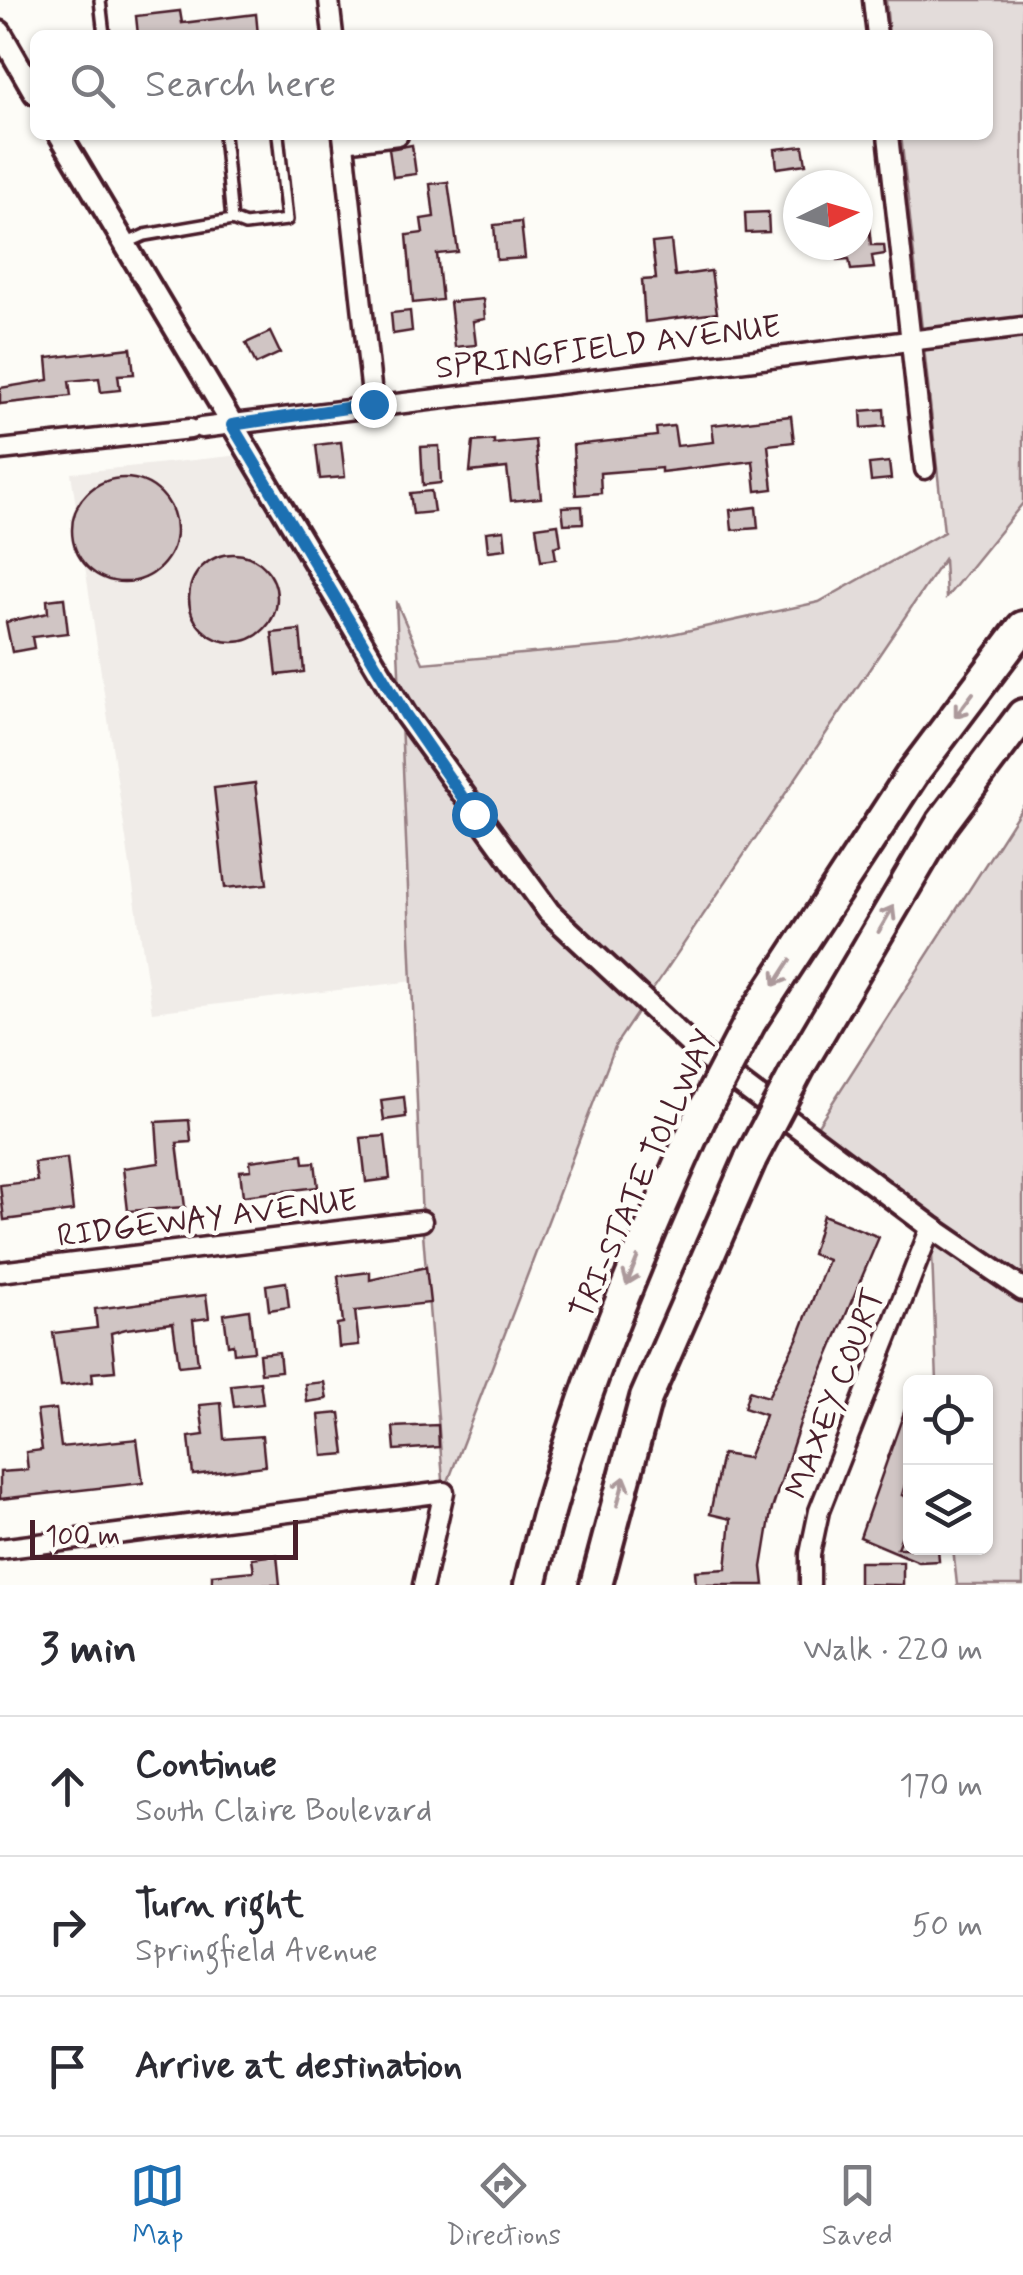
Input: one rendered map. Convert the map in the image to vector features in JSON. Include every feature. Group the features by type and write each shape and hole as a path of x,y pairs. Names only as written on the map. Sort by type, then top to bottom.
{"highway":[{"name":"TRI-STATE TOLLWAY","path":"530,1585 571,1434 599,1354 700,1118 750,1022 914,773 1023,627"},
{"path":"596,1585 646,1398 751,1158 942,822 1023,715"}],"street":[{"path":"329,0 332,30"},
{"path":"873,0 876,30"},
{"path":"0,32 30,84"},
{"path":"71,140 125,244 405,714 550,912 701,1054 931,1228 1023,1290"},
{"path":"343,140 373,404"},
{"path":"889,140 924,469"},
{"name":"SPRINGFIELD AVENUE","path":"0,450 1023,327"},
{"name":"RIDGEWAY AVENUE","path":"0,1272 422,1221"},
{"name":"MAXEY COURT","path":"810,1585 810,1554 819,1510 931,1228"},
{"path":"0,1548 444,1492 423,1585"}],"lane":[{"path":"100,0 103,30"},
{"path":"224,140 232,220"},
{"path":"125,244 145,235 232,220 245,225 287,220 279,140"}],"shaded area":[{"path":"886,0 1023,0 1023,503 946,598 944,559 616,1044 444,1492 422,1221 396,601 423,663 622,645 819,602 944,532 902,140 993,140 993,30 889,30"},
{"path":"241,455 402,722 414,981 152,1012 71,473"},
{"path":"1023,806 1023,1585 957,1585 954,1555 993,1555 993,1375 937,1375 931,1228 811,1136"}],"building":[{"path":"180,11 182,23 256,14 258,30 137,30 136,16"},
{"path":"412,145 416,174 393,177 389,149"},
{"path":"803,146 806,164 777,168 775,149"},
{"path":"448,182 458,252 437,254 442,300 413,303 407,235 423,233 421,219 434,217 430,184"},
{"path":"768,212 769,232 746,233 745,213"},
{"path":"521,222 525,258 497,260 494,225"},
{"path":"671,241 675,276 711,271 717,313 645,322 642,280 656,279 652,243"},
{"path":"873,245 884,245 885,254 873,256"},
{"path":"849,260 873,260 874,268 851,270"},
{"path":"483,299 485,319 473,321 476,345 455,347 450,302"},
{"path":"410,311 412,331 393,334 391,313"},
{"path":"270,332 280,353 256,364 246,343"},
{"path":"131,348 134,374 118,375 120,390 101,392 99,378 69,381 71,396 0,404 0,388 49,380 47,358"},
{"path":"884,409 885,426 862,428 861,411"},
{"path":"791,416 794,442 768,445 773,489 756,491 753,461 661,472 661,468 600,473 601,493 576,495 573,445 657,436 656,428 674,426 677,446 714,442 712,425"},
{"path":"494,440 494,444 535,440 541,498 511,501 507,468 470,472 473,442"},
{"path":"341,442 345,477 320,479 316,445"},
{"path":"439,446 441,483 423,485 421,447"},
{"path":"889,462 891,479 871,481 869,464"},
{"path":"124,478 144,482 161,493 172,510 176,530 172,550 161,567 144,578 124,582 104,578 87,567 76,550 72,530 76,510 87,493 104,482"},
{"path":"431,491 434,512 413,514 410,493"},
{"path":"582,506 583,523 564,524 562,507"},
{"path":"756,507 758,528 732,530 730,510"},
{"path":"558,524 561,545 554,547 556,559 541,561 536,527"},
{"path":"504,530 506,549 488,551 486,532"},
{"path":"233,554 258,561 270,573 277,598 270,623 258,635 233,642 208,635 196,623 189,598 196,573 208,561"},
{"path":"64,598 68,633 32,637 34,648 12,652 6,622 48,613 47,600"},
{"path":"300,630 304,672 277,675 272,633"},
{"path":"255,783 267,884 225,888 214,788"},
{"path":"404,1097 406,1117 384,1120 381,1100"},
{"path":"189,1120 191,1142 177,1143 185,1207 128,1211 123,1168 159,1163 156,1122"},
{"path":"385,1136 390,1179 366,1182 361,1138"},
{"path":"303,1154 304,1163 315,1162 318,1187 243,1196 240,1171 251,1170 250,1161"},
{"path":"67,1158 73,1211 4,1220 0,1185 37,1181 34,1162"},
{"path":"823,1215 879,1237 801,1420 771,1512 762,1567 764,1585 696,1585 695,1571 726,1569 731,1519 710,1514 722,1454 748,1458 765,1415 744,1408 749,1391 768,1397 798,1337 828,1260 812,1254"},
{"path":"426,1267 430,1303 355,1311 359,1345 339,1347 337,1324 343,1323 338,1276 370,1272 370,1280"},
{"path":"286,1282 289,1307 269,1310 266,1285"},
{"path":"206,1295 209,1318 193,1320 198,1364 179,1366 173,1323 126,1329 111,1333 115,1371 92,1373 93,1382 61,1386 53,1333 97,1328 95,1309"},
{"path":"249,1310 254,1351 234,1353 233,1344 228,1345 224,1314"},
{"path":"279,1352 281,1371 261,1373 259,1354"},
{"path":"260,1382 263,1404 234,1407 231,1385"},
{"path":"324,1382 327,1399 307,1402 305,1384"},
{"path":"221,1403 224,1439 262,1436 265,1466 193,1475 189,1437 204,1435 200,1405"},
{"path":"56,1409 61,1447 137,1439 143,1483 0,1499 0,1472 28,1470 26,1452 42,1450 37,1411"},
{"path":"340,1413 345,1454 323,1456 319,1415"},
{"path":"903,1415 903,1533 897,1548 903,1548 903,1555 939,1555 939,1561 919,1562 860,1537"},
{"path":"438,1425 439,1447 395,1450 393,1427"},
{"path":"277,1555 280,1585 212,1585 212,1575 254,1571 252,1558"},
{"path":"859,1562 903,1562 903,1585 859,1584"}],"route":[{"path":"373,404 232,425 405,714 474,814"}]}
